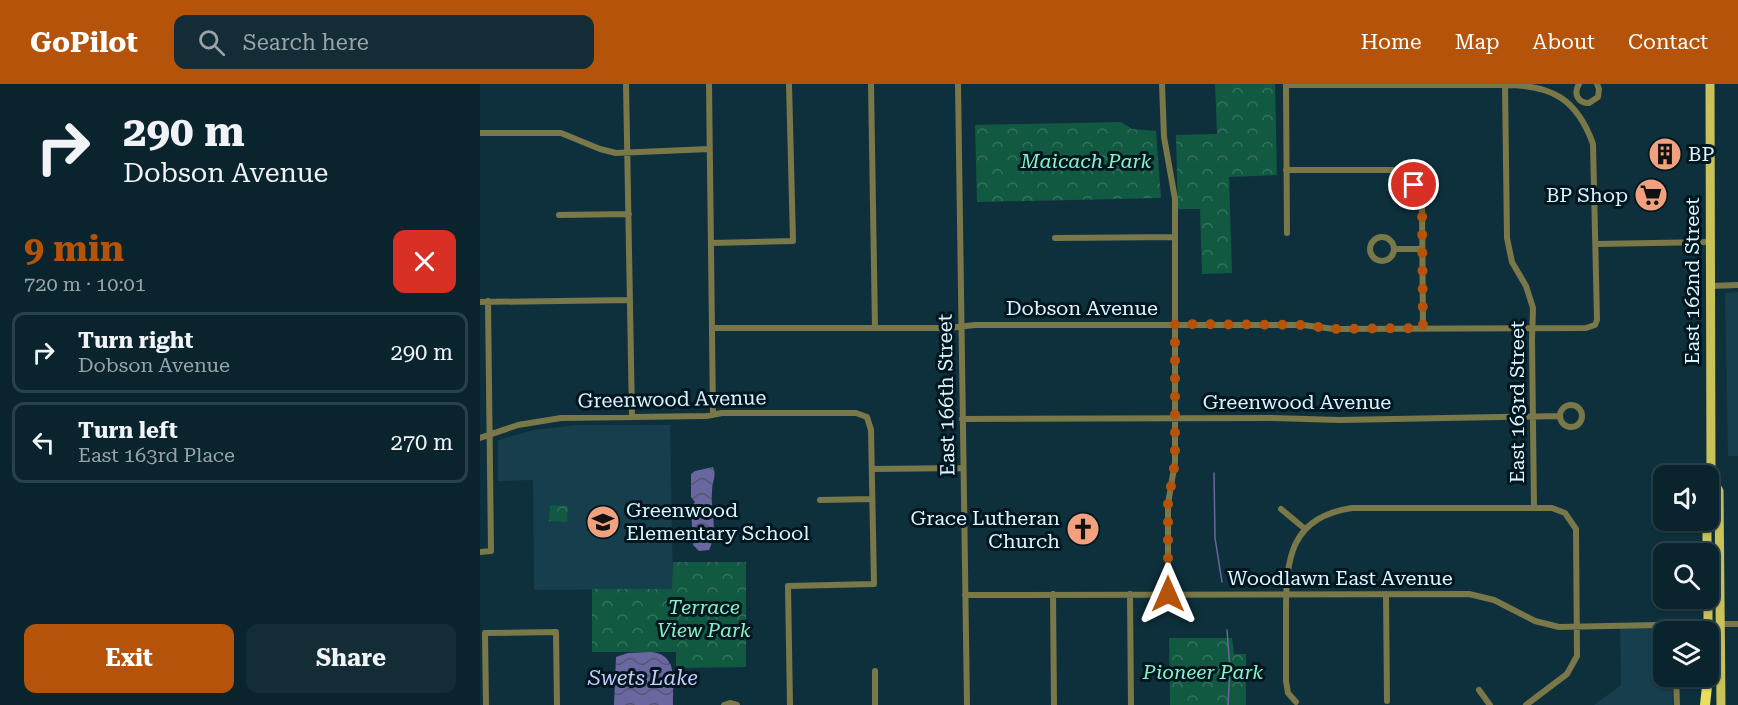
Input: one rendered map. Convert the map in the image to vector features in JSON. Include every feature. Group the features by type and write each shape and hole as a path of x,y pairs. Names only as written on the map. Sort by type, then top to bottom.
{"highway":[{"path":"1706,705 1707,687"}],"main road":[{"name":"East 162nd Street","path":"1710,84 1710,465"},
{"name":"East 162nd Street","path":"1719,491 1721,705"}],"street":[{"path":"626,84 632,416"},
{"path":"709,84 713,415"},
{"path":"711,243 792,241 789,84"},
{"path":"872,84 875,328"},
{"name":"East 166th Street","path":"958,84 967,705"},
{"path":"1162,84 1164,137 1175,199 1175,470 1168,504 1168,594"},
{"path":"1579,84 1576,92 1579,99 1589,103 1596,100 1599,93 1597,84"},
{"path":"1287,233 1286,85 1505,85 1551,88 1573,106 1585,123 1593,144 1597,244 1709,242"},
{"name":"East 163rd Street","path":"1505,85 1507,238 1512,262 1530,297 1533,309 1534,508"},
{"path":"1573,106 1579,99"},
{"path":"480,133 561,133 600,149 627,153 709,149"},
{"path":"1286,170 1393,170 1411,182 1420,198 1423,328"},
{"path":"559,215 628,214"},
{"path":"1055,238 1175,237"},
{"path":"1382,237 1389,239 1394,249 1388,260 1380,261 1373,257 1370,250 1372,242 1382,237"},
{"name":"Dobson Avenue","path":"712,328 1175,324 1303,325 1334,329 1586,328 1595,325 1597,314 1597,244"},
{"path":"1394,249 1422,249"},
{"path":"1710,286 1738,285"},
{"path":"480,302 630,300"},
{"path":"480,552 491,551 488,301"},
{"name":"Greenwood Avenue","path":"480,438 534,421 561,418 856,413 870,420 872,469"},
{"name":"Greenwood Avenue","path":"962,419 1340,420 1560,417"},
{"path":"790,705 788,586 874,584 872,469 963,468"},
{"path":"820,500 872,499"},
{"path":"1296,702 1288,693 1286,681 1286,574 1290,556 1305,529 1331,513 1352,508 1559,510 1569,518 1577,535 1577,656 1572,666 1557,683 1526,705"},
{"path":"1281,509 1305,529"},
{"path":"1053,594 1054,705"},
{"path":"1130,594 1131,705"},
{"path":"1386,594 1387,701"},
{"name":"Woodlawn East Avenue","path":"965,595 1469,594 1494,600 1535,621 1559,627 1653,628"},
{"path":"1722,624 1738,624"},
{"path":"486,705 483,697 485,633 556,632 557,705"},
{"path":"875,671 875,705"},
{"path":"1676,687 1677,705"},
{"path":"1479,690 1490,705"},
{"path":"724,705 730,703 736,705"}],"shaded area":[{"path":"1738,292 1738,456 1728,456 1725,293"},
{"name":"Greenwood Elementary School","path":"577,425 670,425 673,589 534,590 533,480 498,481 498,440 534,430"},
{"path":"1620,627 1653,627 1653,687 1672,687 1673,705 1594,705 1621,685"}],"green space":[{"name":"Maicach Park","path":"1215,84 1275,84 1277,175 1229,177 1232,273 1202,274 1200,209 1178,209 1176,135 1217,134"},
{"name":"Maicach Park","path":"1121,122 1132,129 1156,131 1161,198 977,202 975,125"},
{"path":"550,505 568,506 567,522 549,521"},
{"name":"Terrace View Park","path":"673,562 746,562 746,667 676,668 676,652 592,652 592,589 672,589"},
{"name":"Pioneer Park","path":"1169,638 1232,638 1234,654 1246,654 1246,705 1170,705"}],"water":[{"path":"713,467 715,473 712,488 714,521 712,543 709,550 699,551 693,545 691,507 695,502 691,497 691,474"},
{"name":"Swets Lake","path":"651,652 667,658 670,664 673,679 673,705 614,705 616,657 628,653"}],"waterway":[{"path":"1214,473 1215,538 1222,582"},
{"path":"1227,630 1230,669 1228,705"}],"place":[{"name":"BP","path":"1665,154"},
{"name":"BP Shop","path":"1651,195"},
{"name":"Greenwood Elementary School","path":"603,522"},
{"name":"Grace Lutheran Church","path":"1083,529"}],"route":[{"path":"1168,594 1168,498 1174,477 1175,462 1175,324 1303,325 1334,329 1423,328 1422,206 1414,185"}]}
